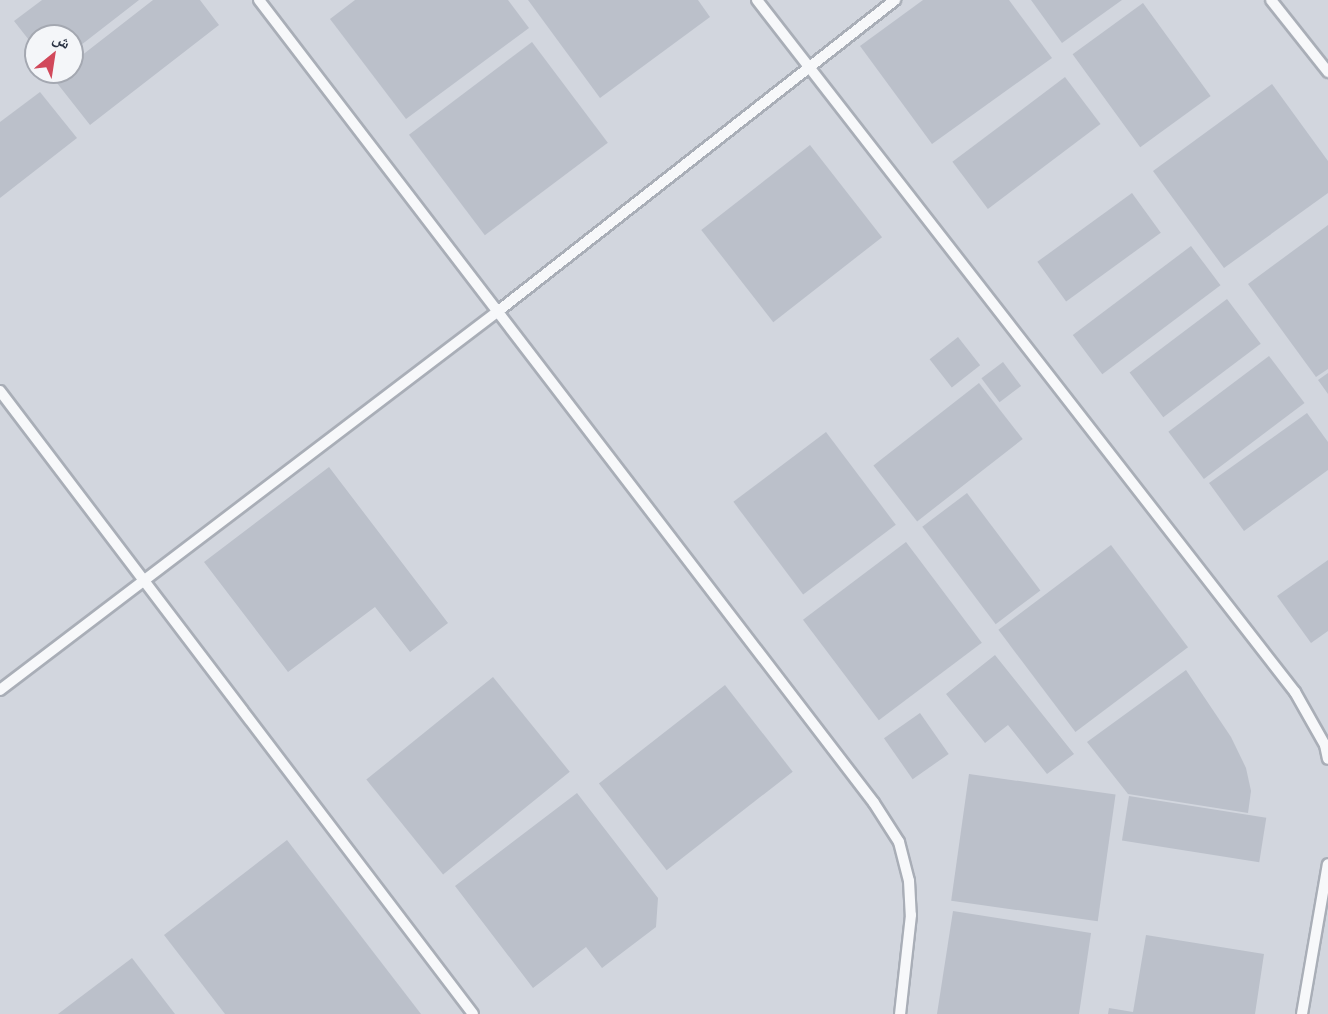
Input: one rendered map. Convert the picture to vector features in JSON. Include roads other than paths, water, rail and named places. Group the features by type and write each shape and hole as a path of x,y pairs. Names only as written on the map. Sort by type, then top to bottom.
{"lane":[{"path":"259,0 874,803 899,842 909,881 911,915 900,1014"},
{"path":"757,0 1295,692 1325,745 1328,759"},
{"path":"0,690 497,312 895,0"},
{"path":"1271,0 1328,72"},
{"path":"0,391 145,579 473,1014"},
{"path":"1302,1014 1328,864"}]}
